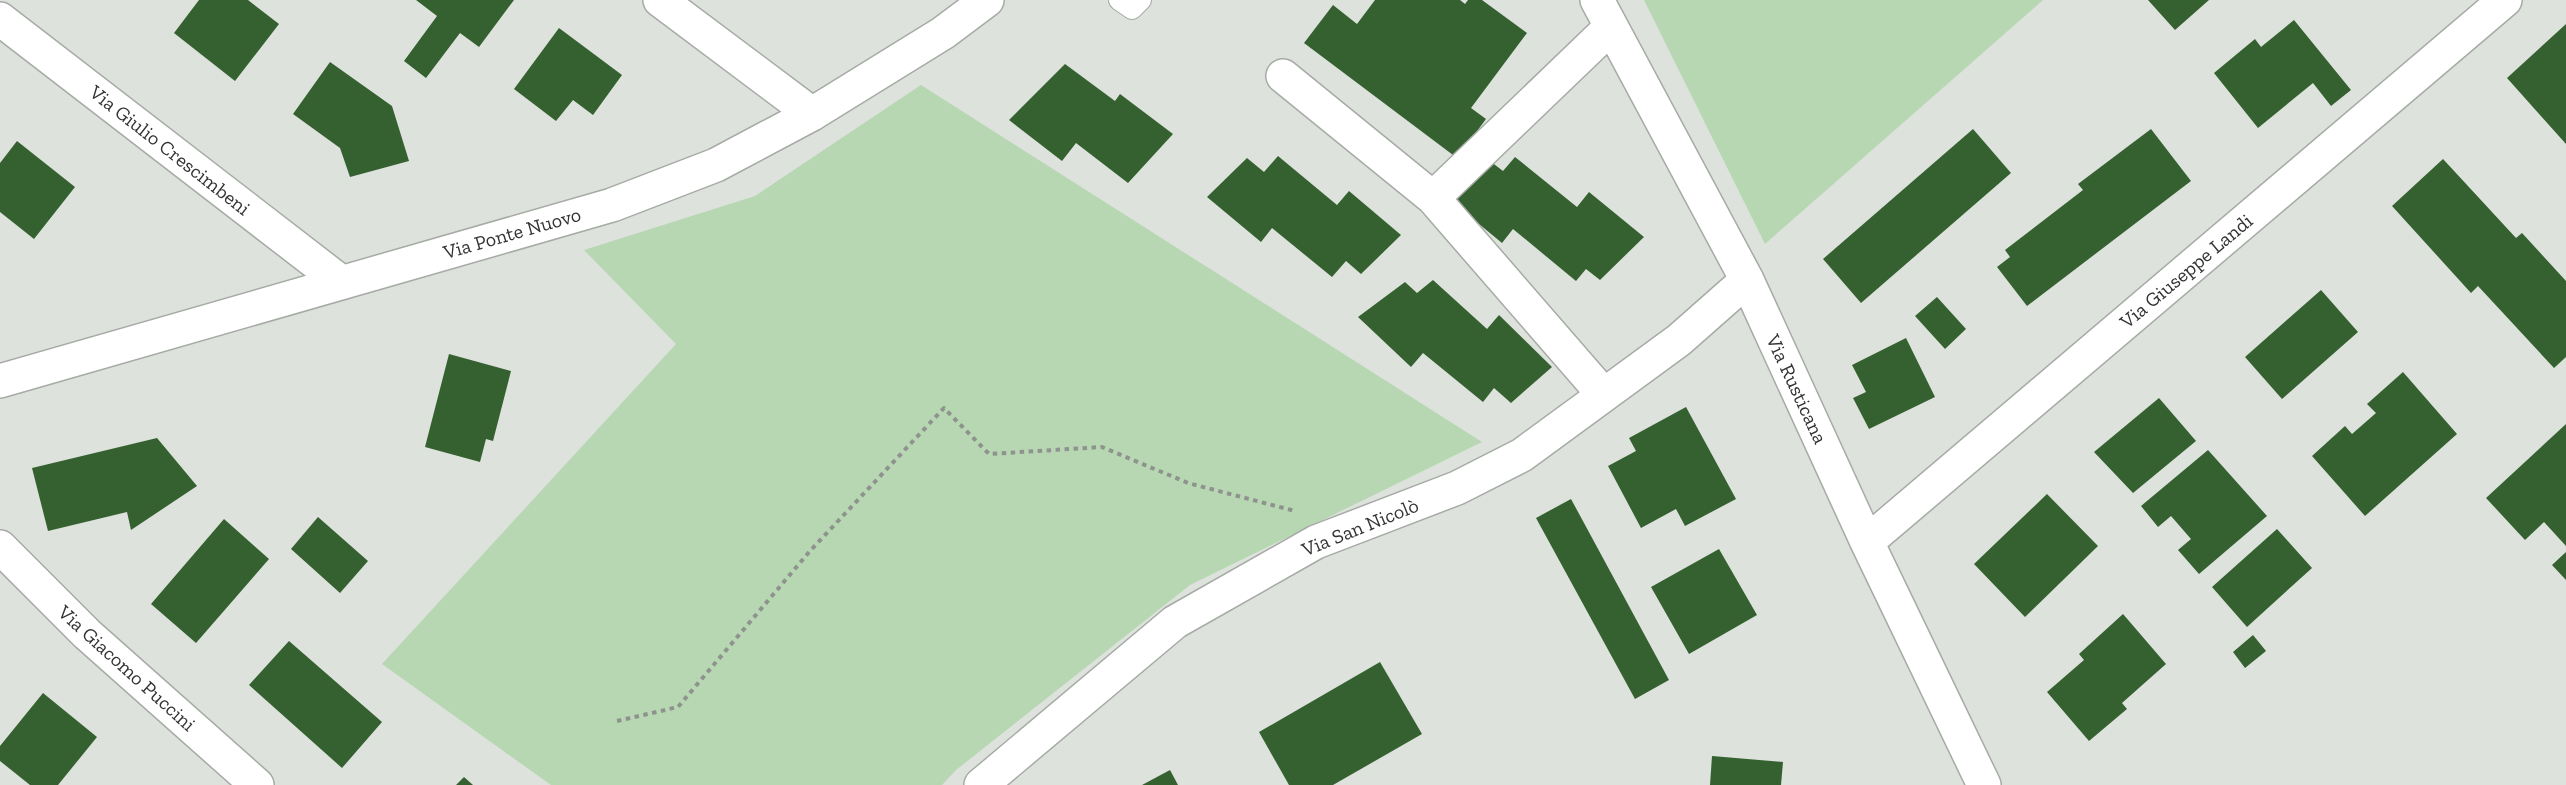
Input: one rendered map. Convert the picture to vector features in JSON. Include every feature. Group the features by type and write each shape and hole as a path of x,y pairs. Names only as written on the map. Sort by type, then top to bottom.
{"street":[{"path":"660,0 812,114"},
{"name":"Via Ponte Nuovo","path":"0,381 612,205 716,165 812,114 944,33 987,0"},
{"name":"Via Giuseppe Landi","path":"1867,542 2505,0"},
{"path":"1432,198 1604,14"},
{"name":"Via Rusticana","path":"1604,14 1747,280 1867,542 1984,785"},
{"name":"Via Giulio Crescimbeni","path":"0,19 341,282"},
{"path":"1283,76 1432,198 1604,395"},
{"name":"Via San Nicolò","path":"981,785 1175,622 1316,542 1456,488 1521,455 1679,340 1747,280"},
{"name":"Via Giacomo Puccini","path":"0,547 87,634 257,785"}],"lane":[{"path":"1119,0 1132,9 1141,0"}],"path":[{"path":"617,721 678,707 810,551 944,408 989,454 1102,447 1188,483 1301,512"}],"green space":[{"path":"1644,0 2043,0 1765,244"},
{"path":"921,85 1482,442 1190,585 956,770 942,785 551,785 382,664 676,344 584,250 755,196"}],"building":[{"path":"199,0 248,0 279,24 235,81 174,33"},
{"path":"416,0 514,0 479,47 460,33 426,78 404,61 437,16"},
{"path":"1375,0 1460,0 1465,4 1468,0 1482,0 1527,33 1471,108 1486,119 1457,158 1304,43 1333,5 1357,24"},
{"path":"2148,0 2209,0 2175,30"},
{"path":"2294,20 2351,90 2331,106 2313,83 2258,128 2214,73 2255,39 2261,47"},
{"path":"2566,24 2566,144 2507,78"},
{"path":"559,28 622,75 593,115 573,100 556,121 514,89"},
{"path":"330,62 392,106 409,161 350,177 340,148 293,114"},
{"path":"1065,64 1115,101 1120,94 1173,134 1128,183 1076,143 1062,161 1009,120"},
{"path":"1973,129 2011,173 1861,303 1823,259"},
{"path":"2151,129 2191,181 2027,306 1997,267 2010,257 2005,250 2083,190 2078,184"},
{"path":"17,141 75,187 34,239 0,212 0,163"},
{"path":"1278,156 1337,205 1349,191 1401,235 1361,274 1346,261 1332,277 1272,228 1261,242 1207,197 1247,158 1264,172"},
{"path":"1515,157 1577,207 1589,192 1644,237 1600,280 1586,269 1576,281 1513,229 1502,243 1450,200 1490,161 1503,171"},
{"path":"2443,159 2516,238 2522,233 2566,281 2566,357 2554,368 2478,286 2471,293 2392,206"},
{"path":"1433,280 1487,329 1499,315 1552,367 1511,403 1494,388 1483,402 1423,353 1411,367 1358,317 1405,282 1417,293"},
{"path":"2321,290 2358,332 2282,399 2245,357"},
{"path":"1937,297 1966,329 1945,349 1915,316"},
{"path":"1906,338 1935,397 1869,429 1853,398 1866,392 1852,365"},
{"path":"449,354 511,371 493,441 486,439 480,462 425,447"},
{"path":"2403,372 2457,434 2365,516 2312,456 2345,426 2352,434 2376,413 2367,404"},
{"path":"2159,398 2196,441 2133,493 2094,452"},
{"path":"1686,407 1736,499 1685,526 1676,509 1641,528 1608,466 1636,451 1629,438"},
{"path":"2566,424 2566,546 2544,522 2525,540 2486,498"},
{"path":"157,438 197,486 131,530 127,512 48,531 32,468"},
{"path":"2208,450 2267,516 2199,574 2178,550 2191,539 2171,516 2158,527 2141,506"},
{"path":"2047,494 2098,546 2025,617 1974,564"},
{"path":"1571,499 1669,680 1635,699 1536,518"},
{"path":"318,517 368,561 340,593 291,549"},
{"path":"224,519 269,559 196,643 151,604"},
{"path":"2277,529 2312,568 2247,627 2212,587"},
{"path":"1719,549 1757,615 1689,654 1651,587"},
{"path":"2566,552 2566,580 2552,565"},
{"path":"2123,614 2166,664 2122,703 2127,709 2089,741 2047,692 2084,660 2079,654"},
{"path":"2253,635 2266,651 2245,668 2233,652"},
{"path":"289,641 382,722 342,768 249,685"},
{"path":"1380,662 1422,734 1333,785 1289,785 1259,732"},
{"path":"43,693 97,737 58,785 30,785 0,761 0,746"},
{"path":"1712,756 1783,762 1781,785 1710,785"},
{"path":"1170,770 1178,785 1142,785"},
{"path":"464,777 473,785 456,785"}]}
